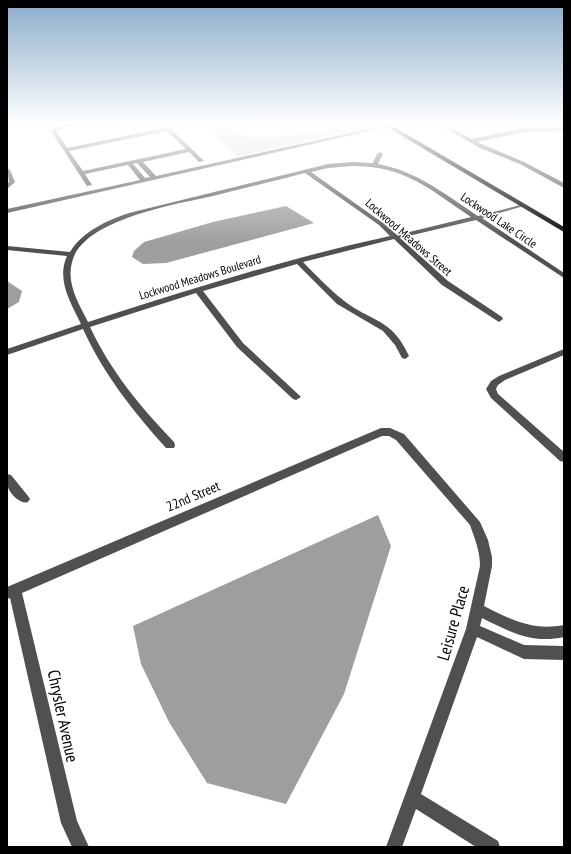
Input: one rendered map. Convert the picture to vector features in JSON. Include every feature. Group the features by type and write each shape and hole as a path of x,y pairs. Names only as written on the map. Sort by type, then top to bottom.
{"main road":[{"path":"451,163 564,230"}],"street":[{"path":"74,163 89,185"},
{"path":"81,173 129,163 144,180"},
{"path":"141,163 154,178"},
{"path":"7,211 221,163"},
{"path":"520,163 564,186"},
{"name":"Lockwood Lake Circle","path":"70,254 85,238 103,226 131,214 306,171 342,164 375,165 392,168 412,176 564,276"},
{"path":"7,170 12,182 7,187"},
{"name":"Lockwood Meadows Street","path":"306,171 398,235 445,283 499,319"},
{"name":"Lockwood Meadows Boulevard","path":"398,235 515,201"},
{"name":"Lockwood Meadows Boulevard","path":"7,352 86,325 298,261 398,235 476,218 522,205"},
{"path":"7,248 70,254 66,270 68,288 100,354 116,381 135,407 170,445"},
{"path":"298,261 340,302 353,311 381,325 390,332 400,344 405,356"},
{"path":"198,290 240,345 259,364 296,396"},
{"path":"564,352 502,378 494,383 491,389 494,396 564,458"},
{"name":"22nd Street","path":"11,592 381,432 393,433"},
{"name":"Leisure Place","path":"393,433 400,437 462,508 478,529 485,549 486,566 473,630 394,847"},
{"path":"7,478 24,499"},
{"name":"Chrysler Avenue","path":"11,592 69,823 81,847"},
{"path":"477,609 528,633 553,634 564,630"},
{"path":"473,630 524,652 564,653"},
{"path":"412,797 440,816 492,847"}],"shaded area":[{"path":"286,206 314,223 166,263 143,264 132,257 134,251 144,242 213,222"},
{"path":"7,281 22,291 19,302 7,309"},
{"path":"378,515 391,546 344,694 286,804 207,783 169,722 141,664 133,626"}]}
